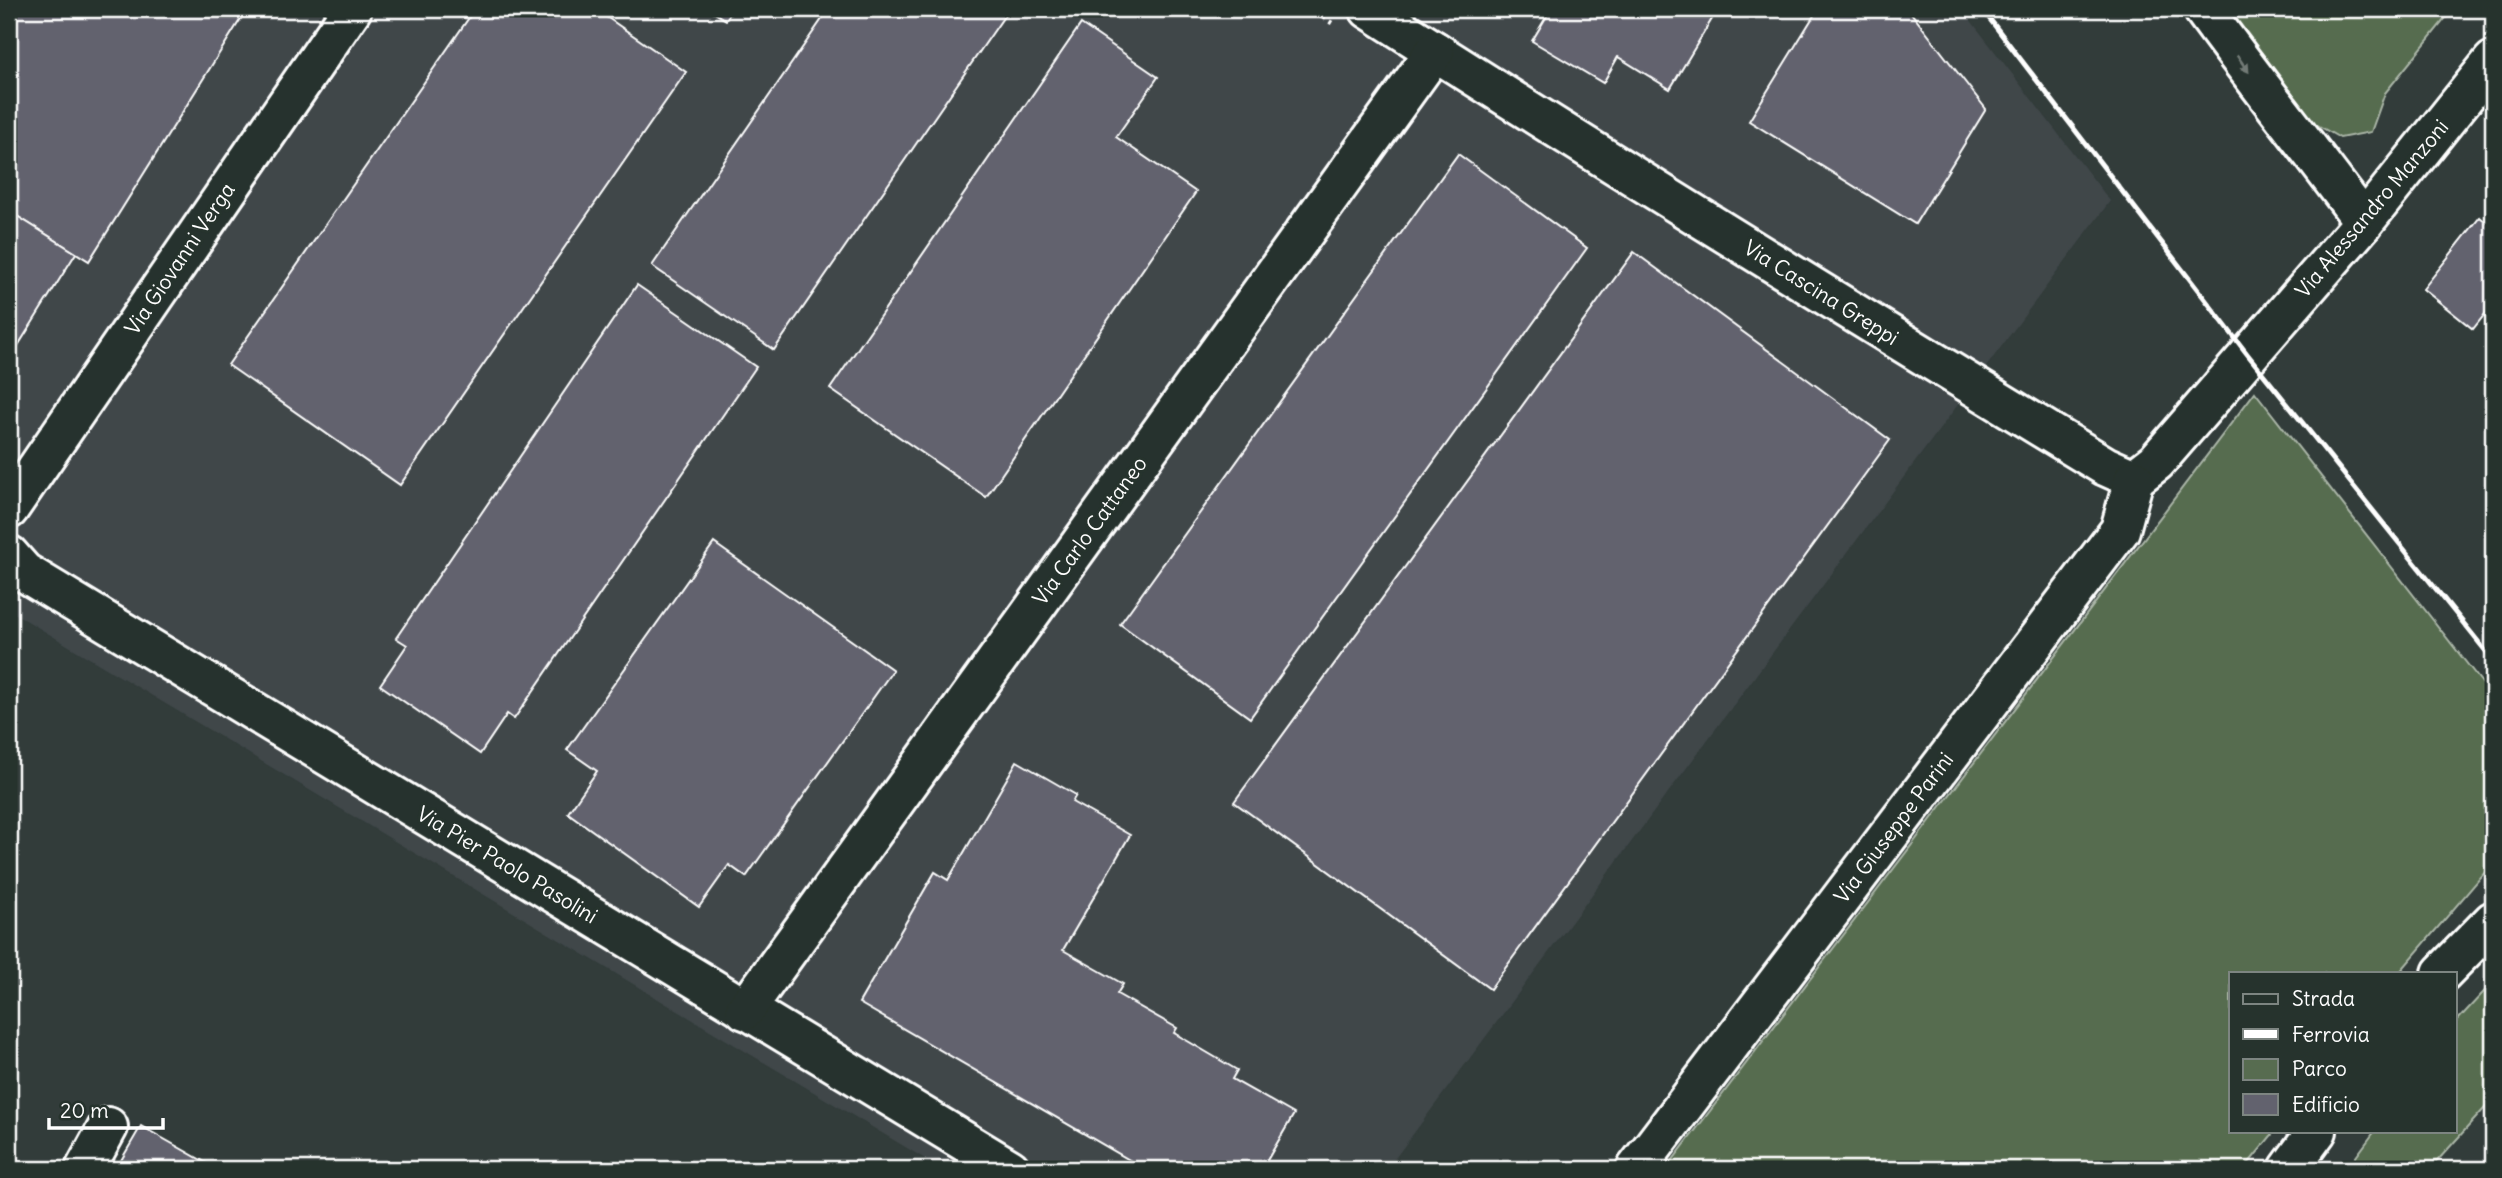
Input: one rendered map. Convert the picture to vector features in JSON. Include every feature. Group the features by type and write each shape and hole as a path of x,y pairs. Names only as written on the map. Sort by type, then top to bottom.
{"street":[{"name":"Via Giovanni Verga","path":"9,509 352,9"},
{"name":"Via Cascina Greppi","path":"1369,9 1858,316 2105,466 2134,479"},
{"path":"2203,9 2364,222"},
{"name":"Via Carlo Cattaneo","path":"745,1010 1435,51"},
{"name":"Via Alessandro Manzoni","path":"2134,479 2156,462 2364,222 2493,61"},
{"name":"Via Giuseppe Parini","path":"1636,1169 2120,530 2134,479"},
{"name":"Via Pier Paolo Pasolini","path":"9,555 24,572 1010,1169"},
{"path":"2443,972 2493,920"},
{"path":"85,1169 108,1127"},
{"path":"2289,1169 2316,1132"}],"shaded area":[{"path":"9,9 1962,9 2110,201 1387,1169 942,1169 9,610"}],"green space":[{"path":"2226,9 2453,9 2385,93 2371,132 2340,138 2314,123"},
{"path":"2255,392 2493,697 2493,863 2400,972 2229,972 2229,1132 2274,1132 2244,1169 1666,1169"},
{"path":"2493,982 2493,1099 2430,1169 2347,1169 2374,1132 2456,1132 2456,1022"}],"building":[{"path":"9,9 247,9 89,261 9,211"},
{"path":"475,9 595,9 686,72 400,485 228,365"},
{"path":"708,9 733,9 726,20"},
{"path":"829,9 1009,9 774,350 652,266"},
{"path":"1551,9 1718,9 1670,89 1618,57 1603,83 1532,41"},
{"path":"1818,9 1908,9 1986,109 1915,224 1749,121"},
{"path":"1081,24 1158,77 1116,137 1196,192 986,497 830,389"},
{"path":"1458,154 1587,248 1250,718 1120,624"},
{"path":"9,211 76,253 9,360"},
{"path":"2480,217 2493,228 2493,304 2473,329 2423,289"},
{"path":"1634,252 1890,440 1490,989 1234,802"},
{"path":"637,285 756,367 514,719 507,714 480,754 380,685 407,645 396,638"},
{"path":"714,543 893,670 746,877 729,865 699,907 568,813 597,771 567,750"},
{"path":"1017,761 1076,795 1072,802 1130,835 1063,950 1123,984 1117,994 1177,1028 1174,1033 1237,1070 1232,1079 1294,1114 1262,1169 1145,1169 859,1003 935,872 948,880"},
{"path":"141,1126 217,1169 116,1169"}],"railway":[{"path":"1982,9 2248,355 2493,660"}]}
